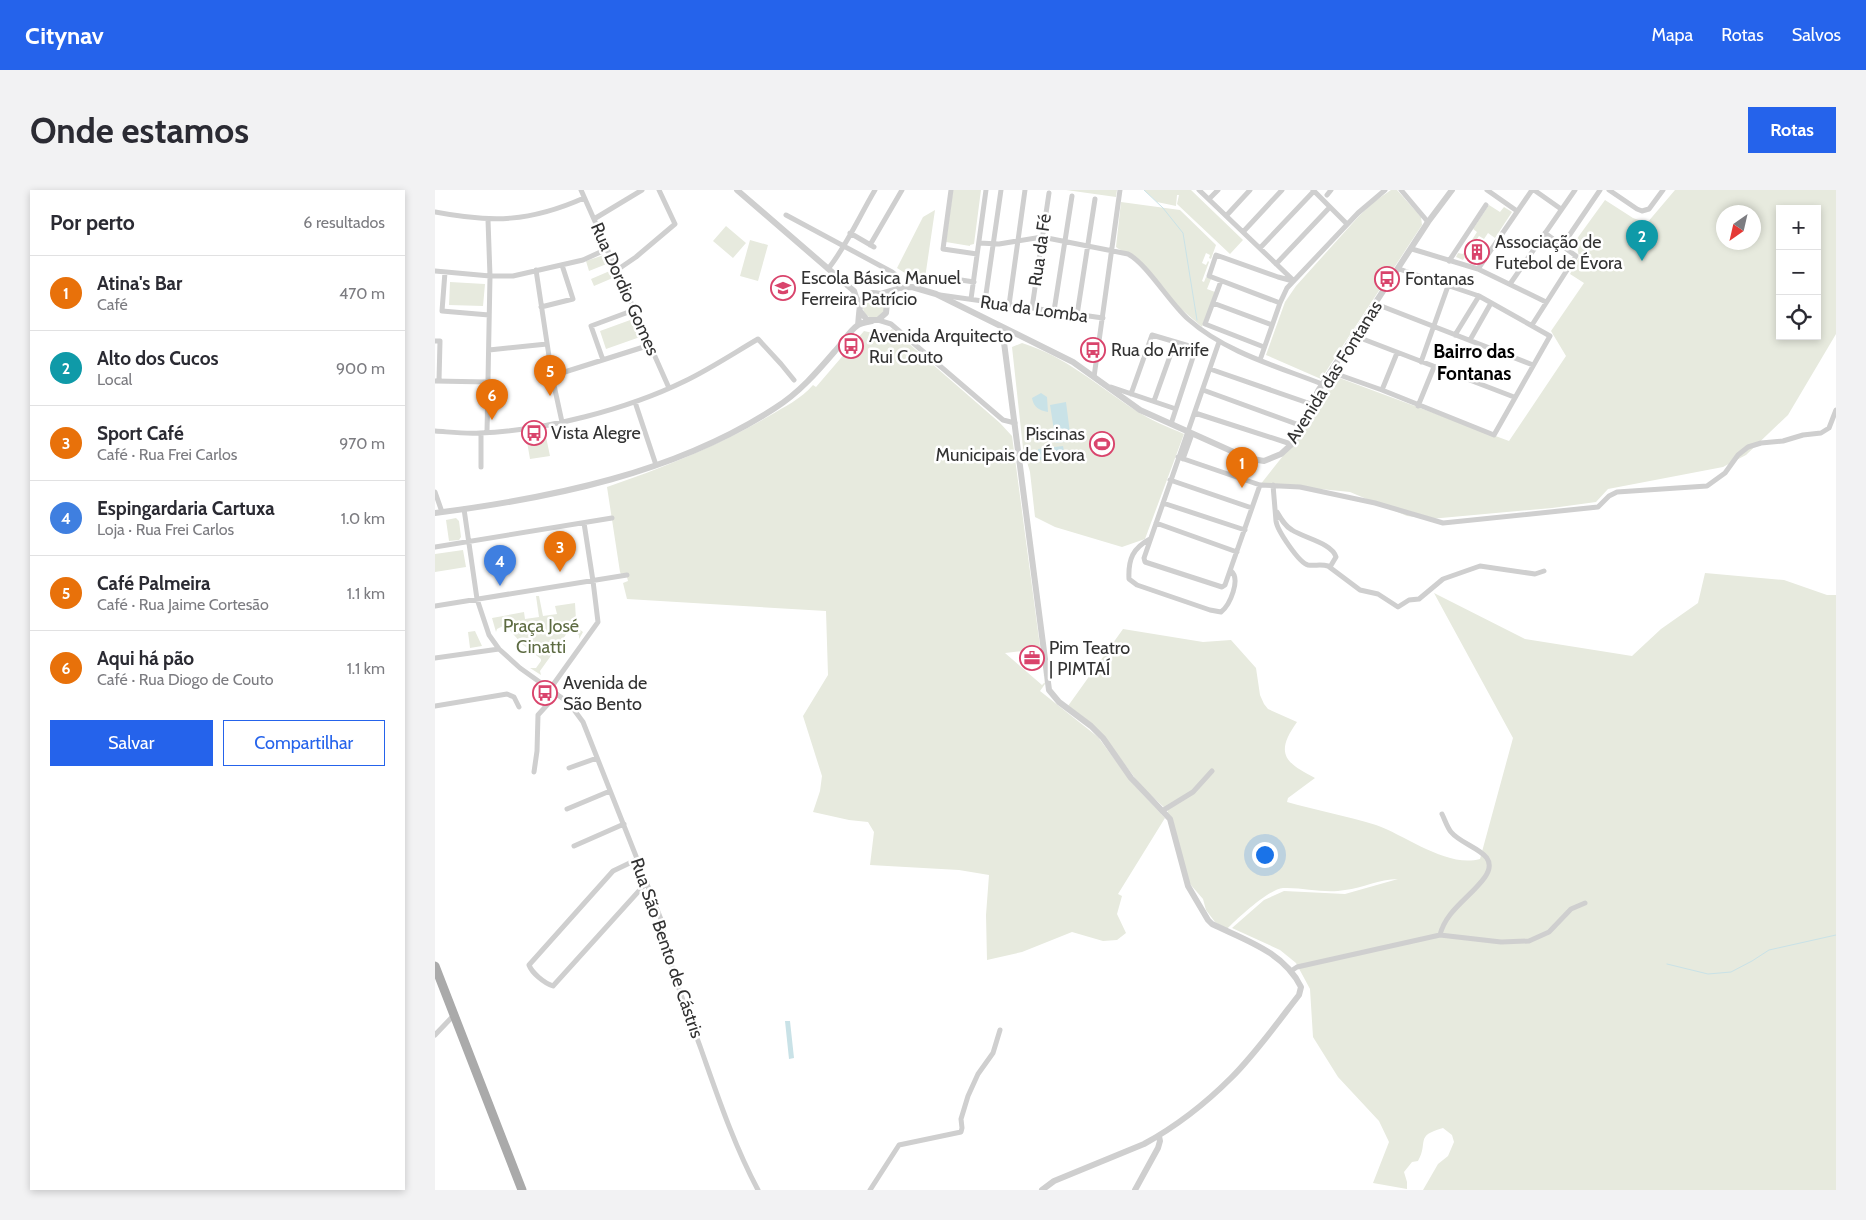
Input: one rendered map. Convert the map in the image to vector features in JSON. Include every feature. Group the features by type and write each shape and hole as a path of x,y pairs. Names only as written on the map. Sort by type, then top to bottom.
{"main road":[{"path":"435,966 522,1190"}],"street":[{"name":"Rua Dordio Gomes","path":"581,190 669,388"},
{"path":"594,219 642,190"},
{"path":"617,270 675,224 659,190"},
{"path":"737,190 854,291 867,320 891,324 1003,420 1015,423"},
{"path":"828,268 839,255 843,244 875,190"},
{"path":"850,233 872,246 902,190"},
{"path":"951,190 943,249 977,254"},
{"path":"971,300 986,190"},
{"path":"985,302 1001,190"},
{"path":"1009,305 1025,190"},
{"path":"1095,377 1120,190"},
{"path":"1199,190 1293,281"},
{"path":"1209,199 1218,190"},
{"path":"1226,216 1250,190"},
{"path":"1243,232 1282,190"},
{"path":"1327,195 1331,190"},
{"path":"1260,360 1287,288 1347,224 1385,190"},
{"path":"1401,190 1428,222"},
{"name":"Avenida das Fontanas","path":"1190,433 1247,458 1264,461 1281,454 1291,444 1302,426 1322,384 1428,222 1452,190"},
{"path":"1487,190 1517,211"},
{"path":"1478,269 1533,190 1561,209"},
{"path":"1510,284 1575,190"},
{"path":"1562,246 1600,190"},
{"path":"1609,190 1637,209 1642,210 1649,209 1661,192 1653,190"},
{"path":"1260,248 1313,191 1347,224"},
{"name":"Rua da Fé","path":"1032,308 1049,193"},
{"path":"1054,311 1072,196"},
{"path":"435,212 489,220 526,217 561,208 584,198"},
{"path":"1077,315 1095,198"},
{"path":"1449,261 1486,205"},
{"path":"1276,264 1330,207"},
{"path":"794,212 788,217 843,244 895,274 897,289 887,305 886,314 875,321 858,325"},
{"path":"487,432 489,220"},
{"path":"1532,325 1576,256 1545,233"},
{"path":"979,243 993,244 1042,237 1088,247 1113,250 1134,257 1182,313 1219,342 1322,384"},
{"path":"435,271 489,276 513,276 583,260 607,249"},
{"path":"1412,249 1478,269 1545,302"},
{"path":"1280,303 1209,276 1216,255 1293,281"},
{"path":"541,307 573,299 561,265"},
{"path":"1331,372 1382,390 1494,435 1550,336 1479,296 1399,269"},
{"path":"536,270 552,376 562,422"},
{"path":"445,272 442,311 489,314"},
{"path":"935,276 974,282"},
{"path":"1221,281 1205,324 1264,347"},
{"path":"1421,362 1448,286"},
{"path":"854,291 880,294 912,287 936,294 1073,362 1140,410 1190,433"},
{"path":"435,492 439,513 521,500 605,482 713,443 794,396 858,325 861,300 869,294"},
{"path":"880,294 887,305 891,324"},
{"name":"Rua da Lomba","path":"936,294 1103,318"},
{"path":"1455,335 1479,296"},
{"path":"1213,303 1272,325"},
{"path":"1470,340 1491,303"},
{"path":"1376,304 1533,365"},
{"path":"603,360 591,326 634,310"},
{"path":"1003,327 1049,690 1059,702 1091,726 1103,738 1128,774 1170,819 1188,886 1208,920 1212,924 1273,954 1291,971 1297,979 1301,990 1289,1009 1231,1078 1198,1107 1159,1136 1100,1164 1054,1182 1042,1190"},
{"path":"1131,394 1152,335 1196,348 1171,424"},
{"path":"1355,336 1514,397"},
{"path":"435,431 481,433 534,427 562,422 635,402 686,380 758,339 794,380"},
{"path":"435,341 440,341 437,381 488,382"},
{"path":"1154,401 1175,342"},
{"path":"1219,342 1190,433 1181,458 1170,480 1144,558 1145,562 1222,587 1225,585 1231,570 1260,486"},
{"path":"489,350 547,344"},
{"path":"552,376 650,345"},
{"path":"1382,390 1397,353"},
{"path":"1418,406 1434,366"},
{"path":"1210,368 1311,404"},
{"path":"1108,386 1177,409"},
{"path":"1203,390 1302,426"},
{"path":"635,402 656,465"},
{"path":"1181,458 1260,486 1300,487 1375,503 1443,523 1598,507 1609,496 1617,492 1707,486 1725,473 1738,455 1747,447 1825,431 1829,428 1836,410"},
{"path":"1195,413 1291,444"},
{"path":"481,433 481,467"},
{"path":"1170,480 1252,508"},
{"path":"1273,485 1277,526 1301,561 1307,565 1322,564 1330,567 1360,590 1378,594 1398,607 1409,600 1419,599 1443,579 1480,566 1535,574 1544,571"},
{"path":"1163,503 1245,530"},
{"path":"464,509 477,599 485,628 499,649 520,668 551,689 597,624 598,614 584,523"},
{"path":"1277,511 1283,522 1291,530 1332,549 1336,557 1330,567"},
{"path":"435,547 612,518"},
{"path":"1156,523 1237,552"},
{"path":"1151,538 1138,546 1132,556 1129,579 1137,585 1221,612 1225,609 1235,586 1236,578 1231,570"},
{"path":"435,606 627,575"},
{"path":"435,658 499,649"},
{"name":"Rua São Bento de Cástris","path":"551,689 576,711 583,722 662,922 664,938 683,1000 740,1156 758,1190"},
{"path":"435,706 507,694 514,697 519,707"},
{"path":"534,772 539,715 557,694"},
{"path":"569,768 597,758"},
{"path":"1162,811 1193,792 1212,771"},
{"path":"567,809 611,791"},
{"path":"1440,935 1447,919 1483,879 1491,866 1486,856 1451,832 1443,814"},
{"path":"574,846 624,824"},
{"path":"638,859 613,871 529,965 530,969 547,984 553,986 647,882"},
{"path":"1291,971 1297,967 1440,935 1501,942 1529,941 1549,932 1571,909 1585,903"},
{"path":"435,1035 454,1015"},
{"path":"870,1190 899,1145 961,1132 961,1119 968,1096 978,1074 993,1053 1000,1030"},
{"path":"1135,1190 1158,1148 1159,1136"}],"green space":[{"path":"953,190 981,190 974,244 970,246 946,242"},
{"path":"1066,190 1117,190 1116,197"},
{"path":"1144,190 1191,190 1243,240 1230,254 1177,204 1179,195 1177,195 1176,206 1157,202"},
{"path":"1391,190 1397,190 1421,217 1422,225 1321,379 1266,355 1285,302 1296,286 1359,216 1375,201"},
{"path":"1675,190 1836,190 1836,334 1788,415 1746,455 1723,467 1608,489 1596,502 1430,519 1407,516 1350,492 1260,485 1294,442 1334,376 1509,441 1566,356 1551,331 1584,283 1570,274 1579,257 1576,240 1605,200 1633,218 1647,223"},
{"path":"1121,202 1180,210 1216,245 1211,259 1209,258 1210,255 1206,253 1202,263 1206,265 1209,262 1202,281 1204,282 1206,277 1211,279 1207,289 1215,292 1202,327 1180,308 1138,259 1116,247"},
{"path":"1489,205 1500,212 1504,207 1512,212 1495,238 1488,233 1484,239 1479,236 1463,260 1456,257 1458,253 1463,254 1477,232 1473,229"},
{"path":"935,210 924,285 897,268 923,217"},
{"path":"726,226 746,243 733,258 713,241"},
{"path":"750,240 768,245 758,281 740,276"},
{"path":"604,255 609,263 589,271 586,261"},
{"path":"612,270 615,277 594,286 591,279"},
{"path":"450,282 485,284 483,306 449,305"},
{"path":"874,296 884,303 885,307 878,317 874,318 864,311 863,307 870,297"},
{"path":"633,319 640,337 606,349 600,331"},
{"path":"892,329 1000,423 1012,436 1043,668 1040,649 1005,653 1042,685 1045,682 1040,691 1098,737 1133,784 1165,818 1118,894 1122,896 1117,914 1126,933 1117,940 1103,941 1072,932 1022,952 987,960 986,915 989,875 959,870 870,865 874,832 868,822 813,812 820,791 822,776 803,716 828,675 826,611 627,599 623,583 628,581 626,573 621,574 620,572 607,487 689,456 749,427 792,402 813,385 816,387 864,331 873,333 890,331"},
{"name":"Piscinas Municipais de Évora","path":"1022,343 1053,356 1081,372 1141,414 1184,434 1145,539 1122,547 1055,527 1035,517 1030,472 1023,448 1012,347"},
{"path":"545,432 550,456 530,459 526,436"},
{"path":"456,518 459,521 461,537 459,540 449,541 446,520"},
{"path":"463,550 466,567 435,572 435,554"},
{"path":"1705,573 1784,580 1827,595 1836,595 1836,1190 1423,1190 1438,1164 1448,1156 1454,1142 1452,1135 1443,1128 1425,1137 1418,1161 1412,1162 1404,1172 1407,1189 1373,1183 1389,1142 1379,1121 1338,1077 1313,1037 1310,989 1296,963 1280,950 1232,928 1264,900 1284,891 1345,894 1398,879 1384,880 1337,891 1283,888 1270,893 1227,929 1215,922 1206,910 1203,899 1190,884 1167,813 1168,811 1141,786 1102,734 1068,706 1123,629 1203,642 1231,640 1256,668 1260,695 1268,709 1297,722 1286,742 1286,756 1296,767 1315,778 1288,798 1287,802 1376,825 1427,849 1454,859 1467,861 1480,859 1513,738 1434,593 1525,639 1632,656 1661,629 1698,603"},
{"name":"Praça José Cinatti","path":"536,596 539,596 543,616 557,614 555,606 575,603 576,620 574,625 583,632 579,639 579,635 570,629 540,671 541,675 530,668 536,668 541,659 522,644 505,625 497,629 496,632 492,618 524,612 525,619 539,617"},
{"path":"475,631 482,646 470,648 468,632"}],"water":[{"path":"1041,393 1047,397 1048,412 1037,408 1034,404 1032,398"},
{"path":"1066,402 1071,441 1056,443 1050,405"},
{"path":"1063,446 1065,457 1040,460 1038,449"},
{"path":"785,1021 790,1021 794,1058 789,1059"}],"waterway":[{"path":"1144,190 1163,208 1183,233 1197,320"},
{"path":"1667,964 1708,974 1731,972 1769,950 1836,935"}],"place":[{"name":"Associação de Futebol de Évora","path":"1477,252"},
{"name":"Alto dos Cucos","path":"1642,261"},
{"name":"Fontanas","path":"1387,279"},
{"name":"Escola Básica Manuel Ferreira Patrício","path":"783,288"},
{"name":"Avenida Arquitecto Rui Couto","path":"851,346"},
{"name":"Rua do Arrife","path":"1093,350"},
{"name":"Café Palmeira","path":"550,396"},
{"name":"Aqui há pão","path":"492,420"},
{"name":"Vista Alegre","path":"534,433"},
{"name":"Piscinas Municipais de Évora","path":"1102,444"},
{"name":"Atina's Bar","path":"1242,488"},
{"name":"Sport Café","path":"560,572"},
{"name":"Espingardaria Cartuxa","path":"500,586"},
{"name":"Pim Teatro | PIMTAÍ","path":"1032,658"},
{"name":"Avenida de São Bento","path":"545,693"}],"district":[{"name":"Bairro das Fontanas","path":"1474,362"}]}
